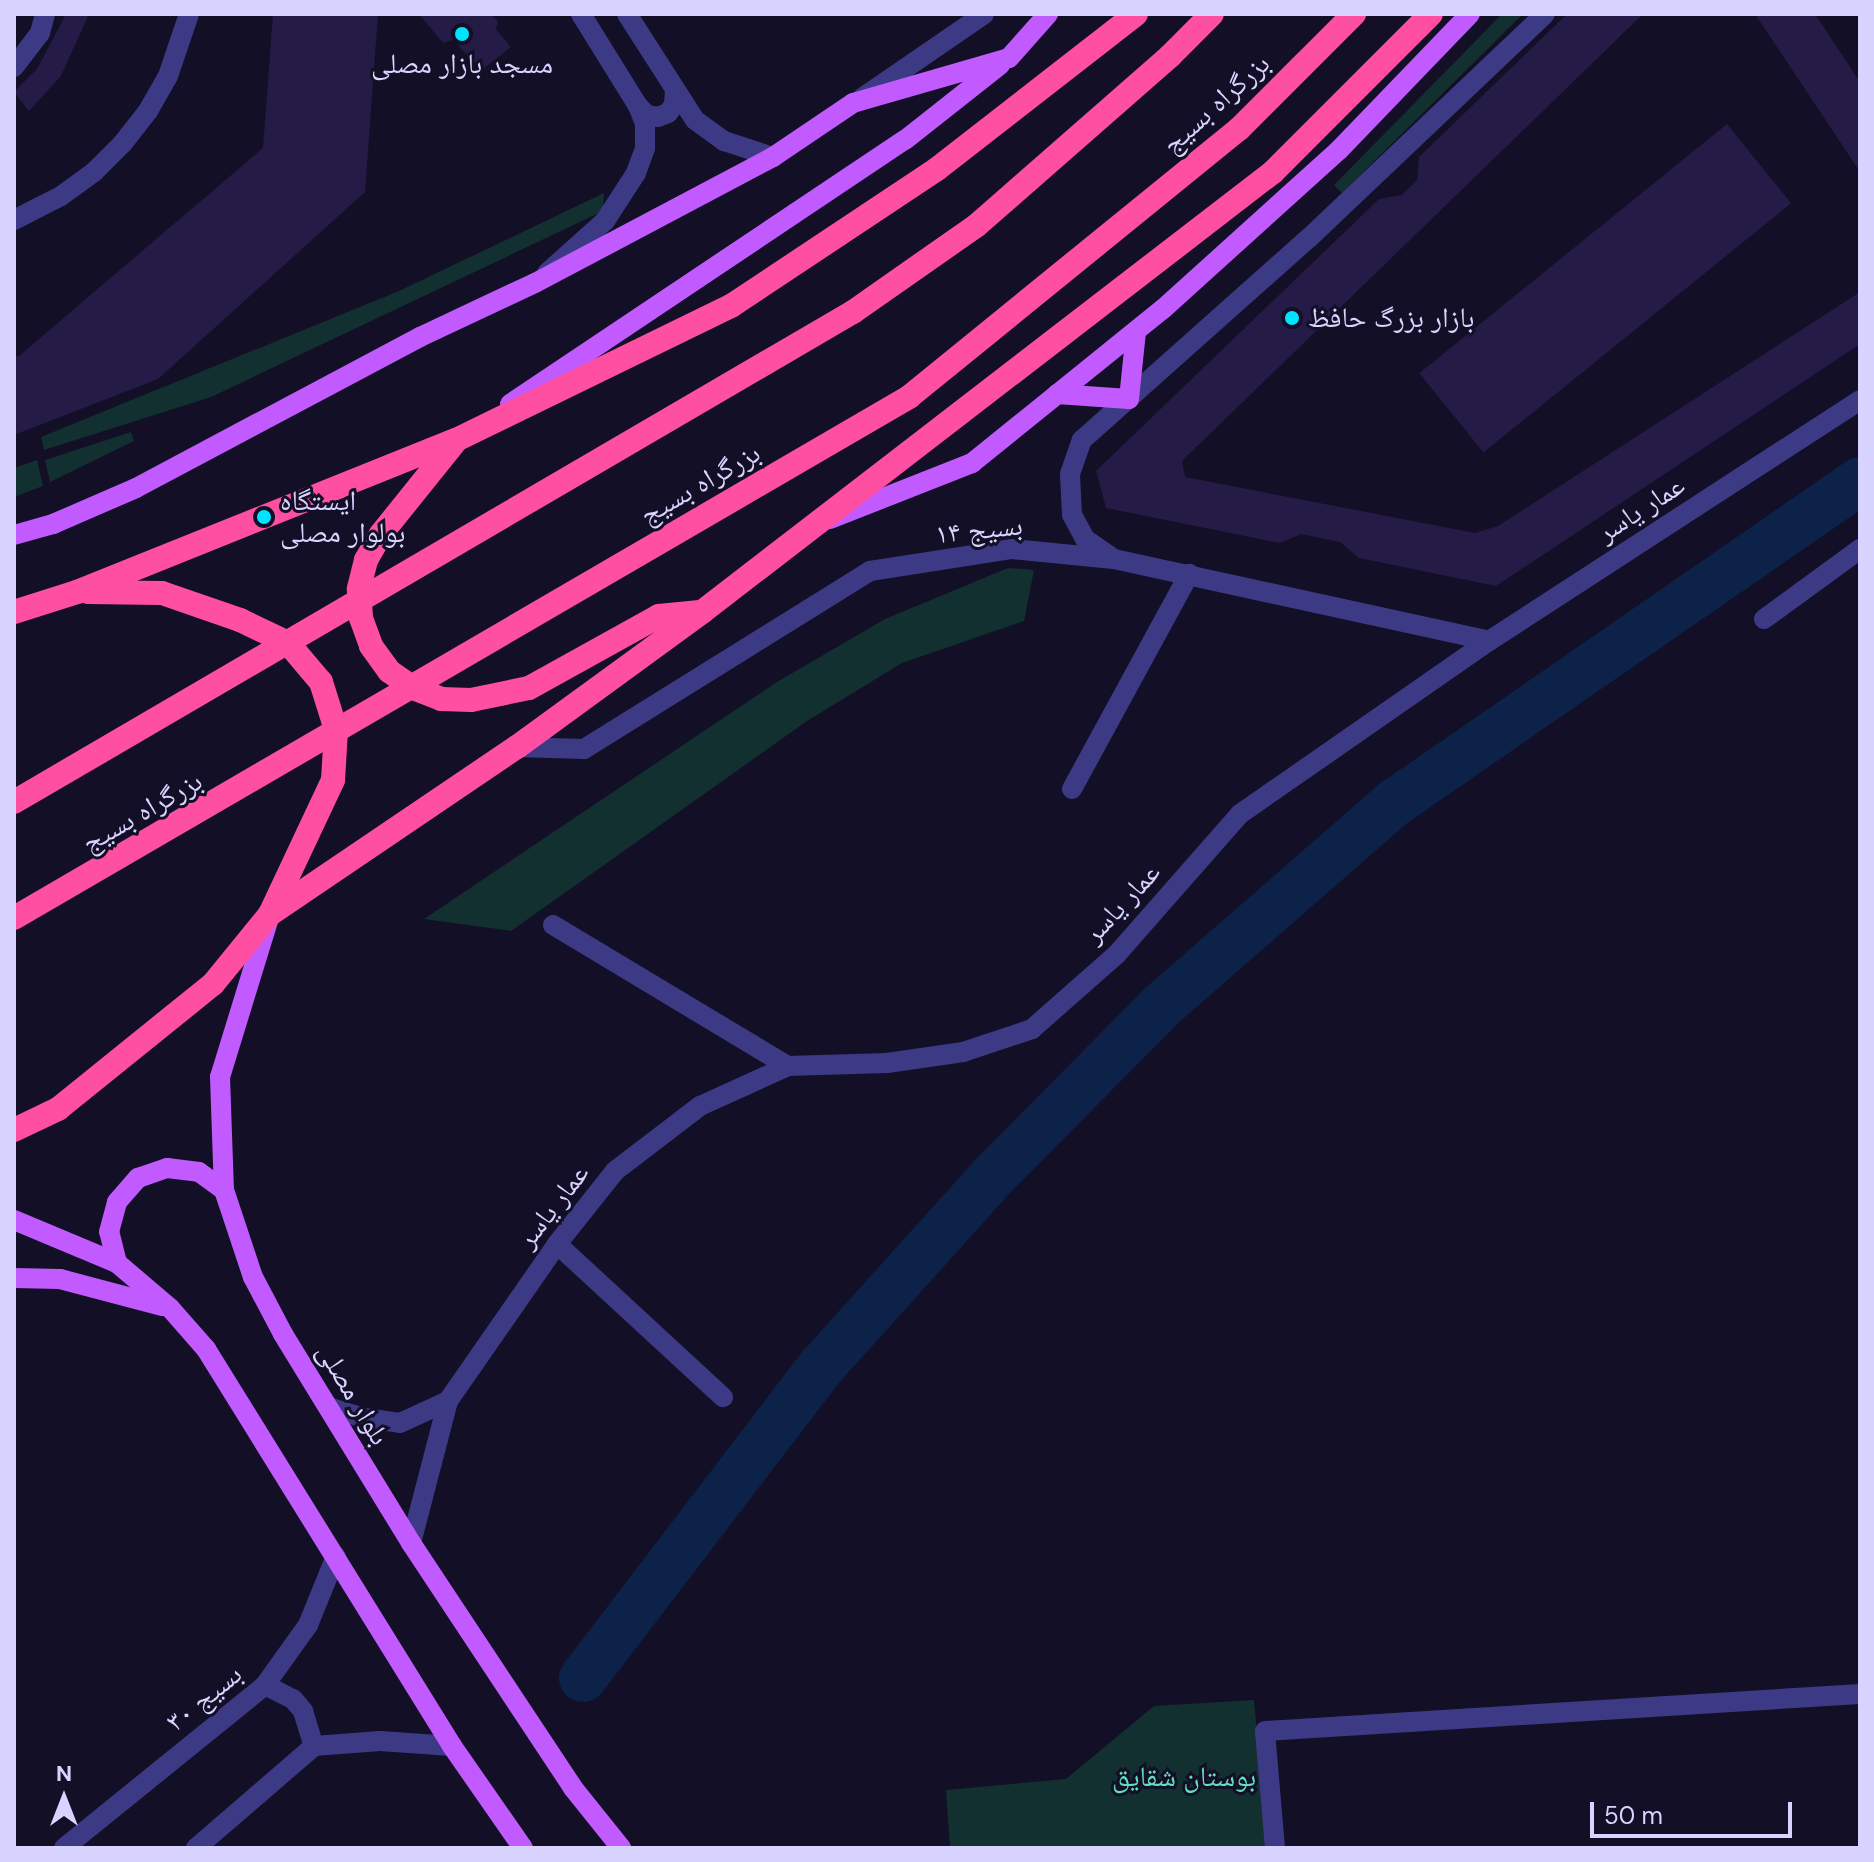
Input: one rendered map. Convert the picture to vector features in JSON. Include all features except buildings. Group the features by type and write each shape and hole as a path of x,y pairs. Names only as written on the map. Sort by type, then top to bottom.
{"highway":[{"path":"14,612 77,592 456,440 731,306 937,169 1136,14"},
{"path":"14,802 853,312 976,226 1170,56 1212,14"},
{"name":"بزرگراه بسیج","path":"14,918 909,397 1239,129 1354,14"},
{"path":"270,914 517,747 702,612 1273,172 1431,14"},
{"path":"456,440 381,534 366,560 359,589 361,618 371,646 389,671 413,688 441,699 471,700 529,688 659,616 702,612"},
{"path":"14,1130 58,1109 213,984 270,914 333,780 336,730 321,682 288,643 240,620 162,593 77,592"}],"main road":[{"path":"14,535 53,524 136,488 420,337 535,283 773,157 853,103 1009,58 1048,14"},
{"path":"456,440 905,140 1061,14"},
{"path":"816,524 972,463 1136,331 1339,150 1470,14"},
{"path":"1057,394 1129,399 1136,331"},
{"path":"14,600 77,592"},
{"name":"بلوار مصلی","path":"270,914 220,1077 224,1190 253,1277 411,1543 573,1788 621,1848"},
{"path":"117,1263 109,1232 117,1202 138,1178 167,1168 199,1172 224,1190"},
{"path":"14,1220 117,1263 170,1308 206,1349 452,1746 523,1848"},
{"path":"14,1278 60,1279 170,1308"}],"street":[{"path":"14,67 40,33 45,14"},
{"path":"14,220 61,196 94,172 123,143 148,111 168,76 189,14"},
{"path":"535,283 605,221 636,173 645,148 645,124 638,106 581,14"},
{"path":"627,14 695,120 724,141 773,157"},
{"path":"853,103 984,14"},
{"path":"1114,559 1085,539 1072,515 1070,474 1082,440 1309,238 1545,14"},
{"path":"638,106 647,115 658,117 668,113 674,105 675,91"},
{"name":"عمار یاسر","path":"448,1401 557,1244 615,1171 687,1115 700,1106 788,1066 887,1063 963,1052 1032,1029 1117,954 1240,814 1489,641 1860,400"},
{"name":"بسیج ۱۴","path":"517,747 584,749 870,571 1012,549 1114,559 1489,641"},
{"path":"1764,619 1860,549"},
{"path":"1072,789 1189,574"},
{"path":"553,925 788,1066"},
{"path":"557,1244 723,1397"},
{"path":"328,1407 365,1418 400,1423 448,1401"},
{"path":"411,1543 448,1401"},
{"name":"بسیج ۳۰","path":"64,1848 265,1685 308,1625 336,1556"},
{"path":"265,1685 280,1690 303,1711 314,1746"},
{"path":"1275,1848 1265,1731 1860,1694"},
{"path":"196,1848 314,1746 380,1741 452,1746"}],"green space":[{"path":"1502,14 1523,14 1342,193 1334,185"},
{"path":"604,193 603,211 211,397 44,450 41,437 399,291"},
{"path":"131,432 134,441 50,482 45,460"},
{"path":"37,460 43,486 14,497 14,468"},
{"path":"1008,568 1034,570 1024,621 902,663 807,721 511,931 424,919 777,682 885,619"},
{"name":"بوستان شقایق","path":"1254,1700 1267,1848 950,1848 946,1790 1066,1779 1154,1706"}],"waterway":[{"path":"583,1678 821,1367 994,1175 1160,1007 1394,803 1860,481"}],"place":[{"name":"مسجد بازار مصلی","path":"462,34"},
{"name":"بازار بزرگ حافظ","path":"1292,318"},
{"name":"ایستگاه بولوار مصلی","path":"264,517"}]}
